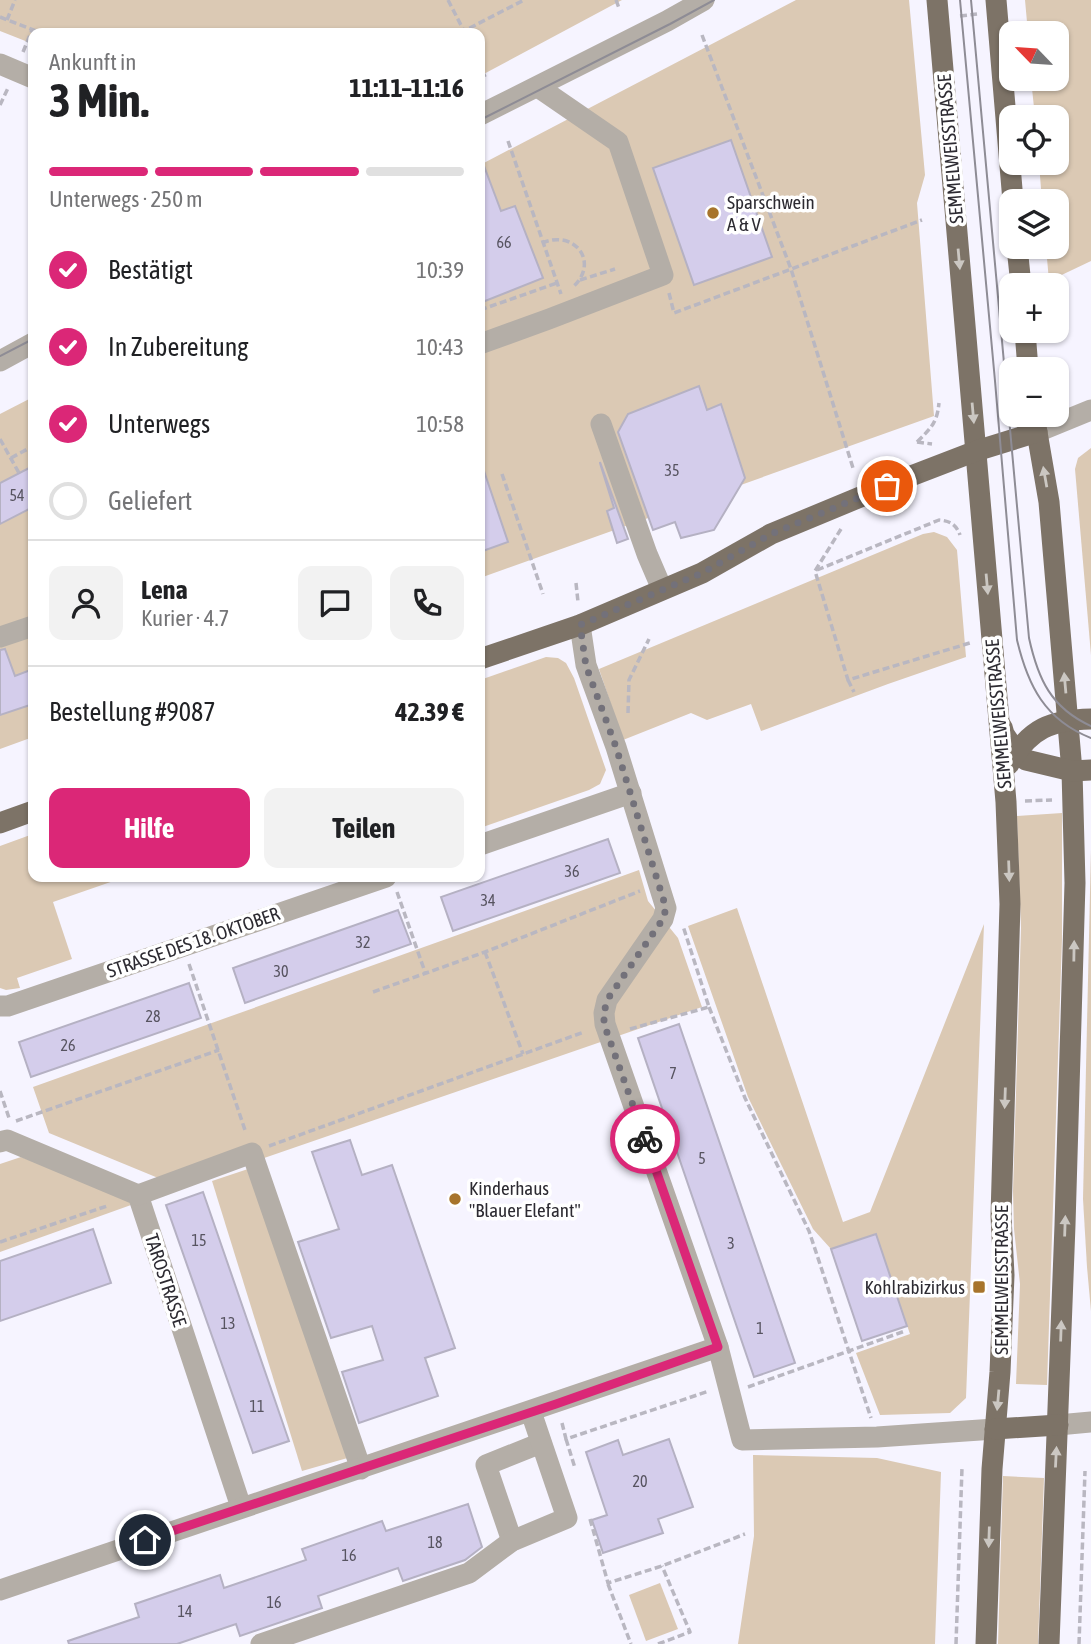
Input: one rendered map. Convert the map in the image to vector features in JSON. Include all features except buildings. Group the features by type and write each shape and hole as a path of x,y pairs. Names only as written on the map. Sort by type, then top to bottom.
{"main road":[{"name":"SEMMELWEISSTRASSE","path":"937,0 1006,802 1010,904 1001,1216 1004,1275 992,1469 986,1644"},
{"path":"989,7 1012,189"},
{"path":"485,657 580,625 702,573 771,534 976,451 1027,427"},
{"path":"1036,427 1049,502 1068,719 1081,771 1073,799 1073,965 1049,1644"},
{"path":"998,712 1004,734 1026,761 1081,771"},
{"path":"1003,775 1016,752 1040,728 1068,719 1091,719"},
{"path":"0,823 28,813"},
{"path":"995,1429 1058,1425"}],"street":[{"path":"485,112 704,0"},
{"path":"0,64 28,76"},
{"path":"485,342 663,275 618,142 538,86"},
{"path":"0,361 28,346"},
{"path":"1069,415 1091,410"},
{"path":"601,424 662,589"},
{"path":"580,625 586,666 616,747 666,908 663,919 607,1000 604,1013 606,1029 718,1347 742,1440 877,1437 995,1429"},
{"path":"0,637 28,628"},
{"path":"485,843 631,793"},
{"name":"STRASSE DES 18. OKTOBER","path":"0,1006 8,1006 183,946 391,883"},
{"path":"0,1142 6,1140 138,1195 252,1153 360,1469"},
{"name":"TAROSTRASSE","path":"138,1195 241,1507"},
{"path":"0,1590 718,1347"},
{"path":"261,1644 469,1573 512,1541 567,1518 531,1412"},
{"path":"1058,1425 1091,1422"},
{"path":"512,1541 486,1465 541,1443"}],"path":[{"path":"7,20 15,0"},
{"path":"448,0 461,28"},
{"path":"472,28 524,0"},
{"path":"615,0 619,8"},
{"path":"953,18 989,7"},
{"path":"0,18 28,28"},
{"path":"702,35 791,269 853,468"},
{"path":"508,141 568,312"},
{"path":"674,313 922,220"},
{"path":"542,243 557,238 569,241 579,249 584,258 584,268 580,280 572,288"},
{"path":"485,308 557,282"},
{"path":"917,442 938,417 939,403"},
{"path":"0,439 19,473"},
{"path":"10,458 28,449"},
{"path":"502,474 543,594"},
{"path":"815,571 939,520 948,521 956,527 961,542 982,532"},
{"path":"842,528 815,571 854,692"},
{"path":"848,680 991,636"},
{"path":"627,717 629,680 649,639"},
{"path":"1006,802 1073,799"},
{"path":"391,883 425,972"},
{"path":"373,992 485,952 659,883"},
{"path":"666,908 679,915 709,1007 745,1098 809,1231 877,1437"},
{"path":"183,946 252,1153 523,1054 606,1029 709,1007"},
{"path":"485,952 523,1054"},
{"path":"0,1091 11,1123 219,1050"},
{"path":"0,1242 138,1195"},
{"path":"566,1439 905,1331"},
{"path":"556,1404 578,1478"},
{"path":"956,1644 962,1468"},
{"path":"1079,1644 1085,1471"},
{"path":"589,1518 608,1583 631,1644"},
{"path":"608,1583 662,1566 745,1534"},
{"path":"658,1644 690,1632 662,1566"}],"shaded area":[{"path":"0,0 622,0 485,73 485,28 28,28 28,42 0,31"},
{"path":"796,0 909,0 925,175 917,203 934,416 485,576 485,162"},
{"path":"1025,0 1091,0 1091,261 1066,273 1048,273 1047,259 1069,259 1069,189 1041,189 1040,175 1069,175 1069,105 1034,105 1032,91 1069,91 1069,21 1027,21"},
{"path":"28,400 28,739 0,749 0,414"},
{"path":"1091,448 1091,655 1075,469 1078,458"},
{"path":"934,532 947,537 957,550 966,657 761,731 751,704 707,720 691,713 623,740 599,669 923,534"},
{"path":"546,657 558,658 566,663 574,678 606,770 600,784 485,826 485,678"},
{"path":"1062,813 1062,939 1047,1385 1016,1384 1020,1284 1013,1191 1021,928 1017,816"},
{"path":"28,836 28,882 111,882 53,902 72,959 17,978 20,988 6,990 0,988 0,846"},
{"path":"1091,849 1091,1311 1083,1199"},
{"path":"639,870 648,901 678,938 702,1007 180,1187 49,1133 33,1087"},
{"path":"737,908 843,1222 870,1212 984,924 966,1398 950,1413 880,1415 856,1353 910,1334 876,1234 831,1249 813,1229 748,1097 688,926"},
{"path":"21,1157 129,1196 131,1205 0,1252 0,1164"},
{"path":"254,1167 351,1457 302,1471 212,1181"},
{"path":"753,1455 877,1458 941,1472 935,1644 738,1644 754,1536"},
{"path":"1003,1476 1044,1478 1038,1644 998,1644"},
{"path":"660,1583 678,1629 646,1641 629,1595"}],"tram line":[{"path":"485,117 714,0"},
{"path":"960,0 1017,640 1021,657 1041,700 1062,722 1091,738"},
{"path":"971,0 1029,638 1037,667 1048,691 1077,719 1091,726"},
{"path":"0,356 28,342"}],"way so far":[{"path":"645,1139 604,1024 604,1013 607,1000 663,919 666,908 616,747 586,666 580,625 702,573 771,534 887,486"}],"place":[{"name":"Sparschwein A & V","path":"713,213"},
{"name":"Kinderhaus \"Blauer Elefant\"","path":"455,1199"},
{"name":"Kohlrabizirkus","path":"979,1287"}],"route":[{"path":"145,1540 556,1404 718,1347 645,1139"}]}
